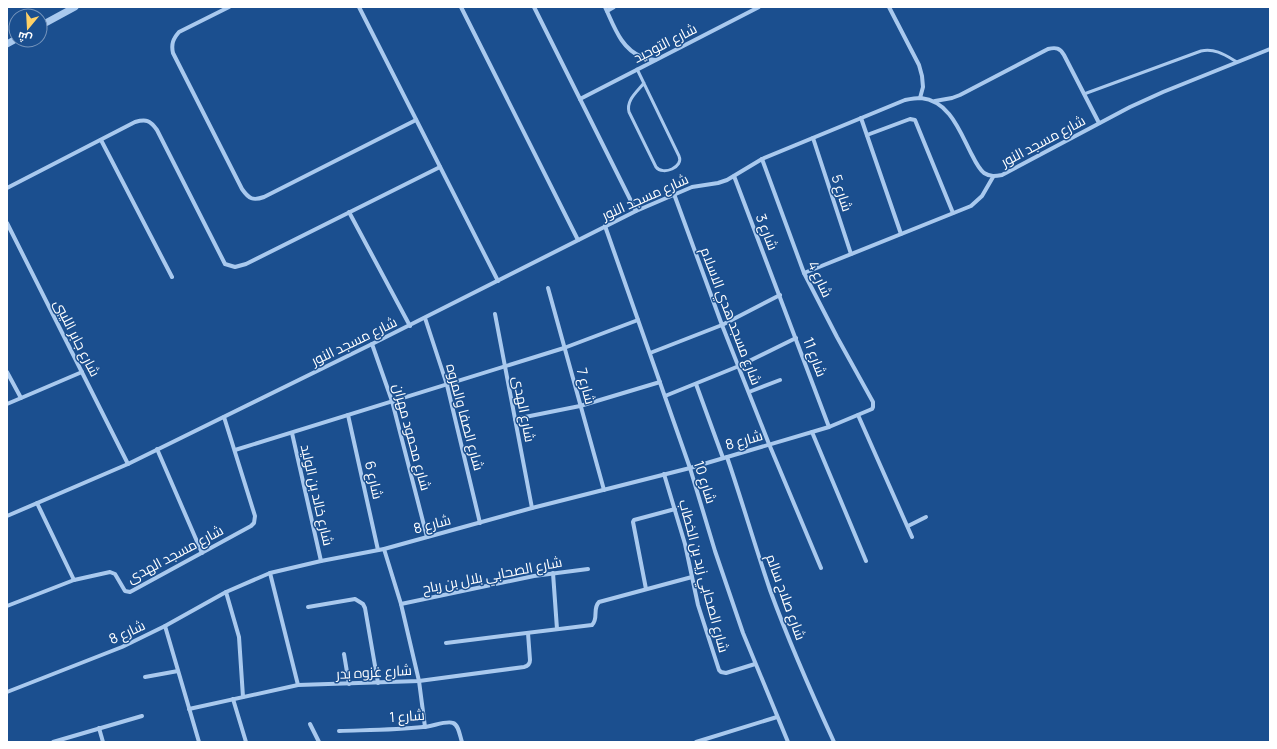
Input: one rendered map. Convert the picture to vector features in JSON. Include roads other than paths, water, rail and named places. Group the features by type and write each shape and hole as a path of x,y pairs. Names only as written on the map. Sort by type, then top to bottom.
{"street":[{"path":"48,22 75,7"},
{"path":"229,7 179,32 174,38 172,46 173,53 247,196 256,200 264,197 416,120"},
{"path":"360,7 498,281"},
{"path":"461,7 578,240"},
{"path":"534,7 636,211"},
{"path":"614,7 606,9 621,40 630,50 642,57 655,60"},
{"name":"شارع التوحيد","path":"580,99 759,7"},
{"path":"889,7 919,65 923,87 920,98"},
{"path":"935,101 960,95 1048,49 1054,48 1061,50 1064,55 1099,124"},
{"name":"شارع مسجد النور","path":"7,516 157,450 410,326 636,211 692,187 718,183 734,176 762,159 906,100 920,98 935,101 947,110 978,166 984,173 993,177 1002,175 1130,107 1162,92 1270,49"},
{"path":"861,118 901,234"},
{"path":"867,135 910,119 915,120 953,213"},
{"path":"7,188 135,122 144,120 152,122 225,264 235,267 246,264 440,167"},
{"name":"شارع 5","path":"813,138 851,254"},
{"path":"102,140 172,277"},
{"name":"شارع 4","path":"762,159 804,273 873,402 873,407"},
{"name":"شارع 3","path":"734,176 780,295"},
{"path":"804,273 971,206 982,196 993,177"},
{"name":"شارع مسجد هدي الاسلام","path":"674,194 722,325 769,444 821,568"},
{"path":"350,212 410,326"},
{"name":"شارع جابر الليبى","path":"7,223 128,464"},
{"name":"شارع 10","path":"606,226 690,468 715,551 743,633 788,742"},
{"name":"شارع 7","path":"548,288 604,490"},
{"path":"650,353 722,325 780,295"},
{"name":"شارع 11","path":"780,295 829,427"},
{"name":"شارع الهدى","path":"495,314 532,508"},
{"name":"شارع الصفا والمروه","path":"425,318 447,385 480,523"},
{"path":"235,450 564,348 638,320"},
{"path":"665,396 739,366 796,338"},
{"name":"شارع محمود مهران","path":"372,344 392,402 427,537"},
{"path":"7,372 20,398"},
{"path":"7,404 82,372"},
{"path":"749,392 780,380"},
{"path":"515,419 580,406 660,382"},
{"name":"شارع 10","path":"696,384 725,457"},
{"name":"شارع 8","path":"7,692 122,647 165,626 226,592 270,573 321,561 384,549 532,508 690,468 829,427 872,409 873,407"},
{"name":"شارع 6","path":"348,415 378,550"},
{"path":"858,415 912,537"},
{"name":"شارع مسجد الهدى","path":"7,606 74,580 110,572 115,574 125,591 130,592 251,526 256,520 224,416"},
{"path":"812,432 866,561"},
{"name":"شارع خالد بن الوليد","path":"292,433 321,561"},
{"path":"157,450 202,553"},
{"name":"شارع صلاح سالم","path":"725,457 773,597 805,677 834,742"},
{"name":"شارع الصحابي زيد بن الخطاب","path":"664,474 686,550 698,605 719,670 726,673 755,664"},
{"path":"37,503 74,580"},
{"path":"646,589 632,522 634,520 674,509"},
{"path":"908,526 926,517"},
{"path":"384,549 401,604 419,681 425,727"},
{"name":"شارع الصحابي بلال بن رباح","path":"401,604 520,578 554,572 588,569"},
{"path":"554,572 557,629"},
{"path":"270,573 298,686"},
{"path":"446,643 592,625 595,622 596,617 595,608 599,602 692,577"},
{"path":"226,592 239,638 244,697"},
{"path":"308,608 355,599 363,604 365,608 378,683"},
{"path":"165,626 199,742"},
{"name":"شارع غزوه بدر","path":"189,709 298,686 419,681 527,666 530,663 528,633"},
{"path":"344,654 349,684"},
{"path":"145,677 178,671"},
{"path":"233,699 246,742"},
{"path":"53,742 142,716"},
{"path":"696,742 777,717"},
{"name":"شارع 1","path":"339,731 425,727 452,722 456,724 462,742"},
{"path":"310,724 319,742"},
{"path":"99,728 103,742"}],"lane":[{"path":"1084,94 1201,50 1216,50 1238,62"},
{"path":"637,69 644,83 681,159 680,163 666,171 658,170 656,167 629,112 629,101 644,83"}]}
